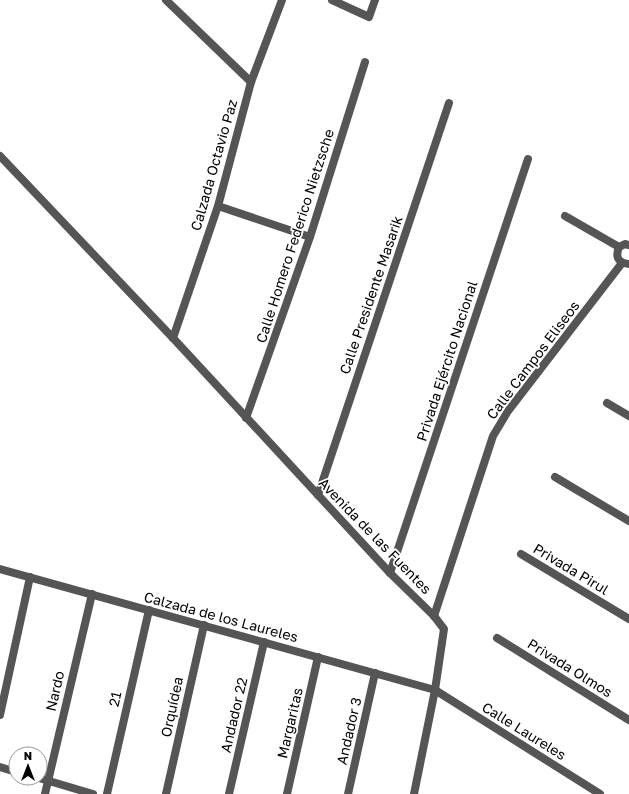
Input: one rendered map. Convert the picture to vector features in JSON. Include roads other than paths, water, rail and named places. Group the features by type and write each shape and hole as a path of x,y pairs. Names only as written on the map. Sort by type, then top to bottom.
{"street":[{"path":"166,0 251,82"},
{"name":"Calzada Octavio Paz","path":"173,338 218,206 251,82 282,0"},
{"path":"332,0 369,17 375,0"},
{"name":"Calle Homero Federico Nietzsche","path":"246,418 310,237 365,62"},
{"name":"Calle Presidente Masarik","path":"318,495 449,103"},
{"name":"Avenida de las Fuentes","path":"0,156 173,338 390,572 434,616 444,629 435,690 414,794"},
{"name":"Privada Ejército Nacional","path":"390,572 528,158"},
{"path":"218,206 310,237"},
{"path":"565,216 619,247"},
{"path":"626,264 618,259 616,253 619,247 625,244 629,245"},
{"name":"Calle Campos Eliseos","path":"434,616 493,436 508,411 626,264"},
{"path":"607,403 629,416"},
{"path":"555,476 629,521"},
{"name":"Privada Pirul","path":"521,554 629,619"},
{"name":"Calzada de los Laureles","path":"0,569 435,690"},
{"path":"0,715 30,577"},
{"name":"Nardo","path":"48,780 92,594"},
{"name":"21","path":"106,794 148,610"},
{"name":"Orquídea","path":"166,794 204,626"},
{"name":"Privada Olmos","path":"497,638 629,720"},
{"name":"Andador 22","path":"229,794 264,642"},
{"name":"Margaritas","path":"287,794 318,657"},
{"name":"Andador 3","path":"348,794 375,673"},
{"name":"Calle Laureles","path":"435,690 587,790 600,794"},
{"path":"48,780 93,794"}]}
